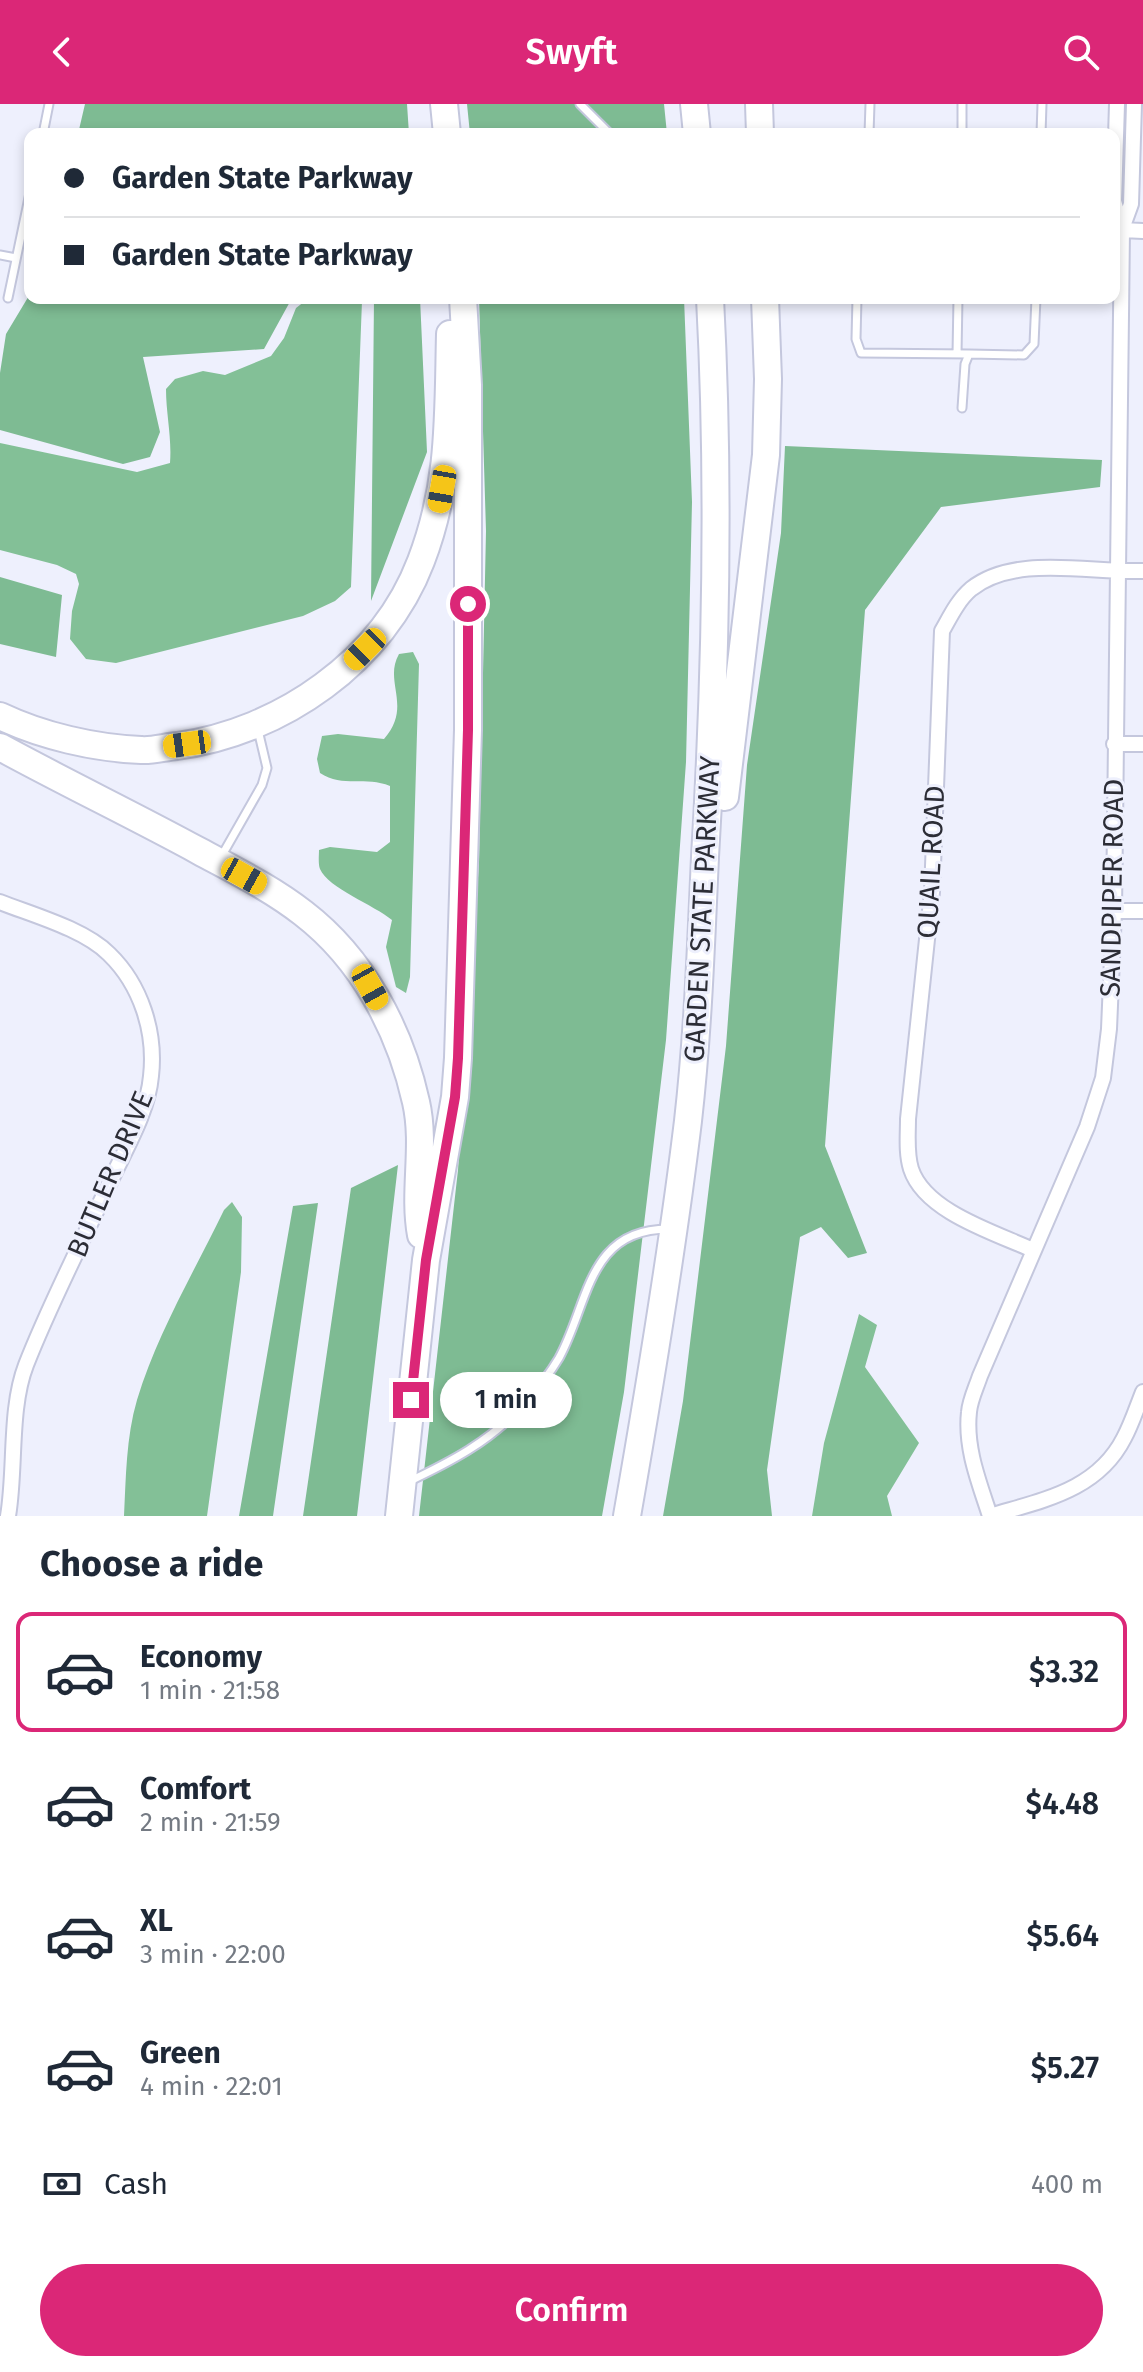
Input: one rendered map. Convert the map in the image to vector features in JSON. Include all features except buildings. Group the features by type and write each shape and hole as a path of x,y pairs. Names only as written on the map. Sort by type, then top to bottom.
{"highway":[{"path":"444,104 446,128"},
{"path":"694,104 696,128"},
{"path":"759,104 760,128"},
{"path":"0,716 50,735 143,750 209,741 270,719 321,687 351,663 378,636 402,600 421,563 438,512 446,465 451,304"},
{"path":"399,1516 426,1260 455,1097 458,1058 468,730 468,385 463,304"},
{"name":"GARDEN STATE PARKWAY","path":"627,1516 688,1120 702,950 717,589 710,304"},
{"path":"702,950 718,889 730,752 766,455 765,304"},
{"path":"0,747 269,889 328,934 370,987 385,1015 398,1044 417,1104 420,1162 417,1212 426,1260"}],"street":[{"name":"SANDPIPER ROAD","path":"1116,128 1117,104"},
{"name":"SANDPIPER ROAD","path":"1122,230 1131,204 1134,104"},
{"name":"SANDPIPER ROAD","path":"990,1516 972,1458 968,1433 969,1409 980,1376 1087,1127 1103,1078 1109,1029 1114,911 1114,744 1119,572 1120,223"},
{"path":"1122,230 1143,231"},
{"name":"QUAIL ROAD","path":"1033,1250 944,1209 924,1190 911,1170 908,1119 932,892 942,631 970,590 998,574 1028,568 1143,571"},
{"path":"1114,744 1143,744"},
{"name":"BUTLER DRIVE","path":"0,902 91,939 110,954 140,999 151,1030 151,1077 138,1123 24,1370 15,1424 13,1488 8,1516"},
{"path":"1114,911 1143,911"},
{"path":"990,1516 1056,1496 1087,1482 1123,1440 1143,1392"}],"lane":[{"path":"44,128 49,104"},
{"path":"580,104 604,128"},
{"path":"869,128 870,104"},
{"path":"962,104 962,128"},
{"path":"1041,128 1042,104"},
{"path":"8,298 24,221"},
{"path":"0,255 16,258"},
{"path":"0,281 11,284"},
{"path":"857,304 856,339 861,353 1024,355 1034,344 1036,304"},
{"path":"957,354 958,304"},
{"path":"962,408 965,364 969,354"},
{"path":"219,862 262,785 267,768 256,724"},
{"path":"403,1484 456,1459 484,1441 520,1408 558,1360 583,1295 609,1254 633,1234 649,1229 673,1229"}],"shaded area":[{"path":"85,104 407,104 409,128 79,128"},
{"path":"467,104 664,104 666,128 469,128"},
{"path":"24,304 289,304 264,349 143,357 160,432 150,457 123,464 0,430 0,373 6,334"},
{"path":"301,304 362,304 351,587 335,601 303,616 116,663 86,659 70,639 72,611 79,584 76,574 57,565 0,550 0,443 137,472 170,463 166,389 175,379 203,371 225,375 271,356 284,338 296,308"},
{"path":"374,304 420,304 427,452 371,601"},
{"path":"479,304 684,304 692,502 686,762 666,1040 624,1392 602,1516 419,1516 458,1170 479,863 486,531"},
{"path":"785,446 1102,460 1100,487 941,507 865,610 825,1146 867,1253 848,1258 821,1227 800,1237 767,1470 772,1516 663,1516 683,1401 726,1046 747,765 781,533"},
{"path":"0,577 62,595 56,657 0,644"},
{"path":"413,652 419,664 410,977 406,993 396,987 386,947 392,920 332,883 320,869 319,862 319,850 330,847 377,852 390,842 390,786 337,780 320,773 317,759 322,736 338,734 384,739 396,716 395,664 399,654"},
{"path":"398,1165 357,1516 303,1516 351,1188"},
{"path":"232,1202 242,1217 241,1272 207,1516 124,1516 131,1428 145,1375 224,1210"},
{"path":"318,1203 273,1516 239,1516 293,1206"},
{"path":"859,1314 877,1325 865,1367 919,1443 887,1496 892,1516 812,1516 824,1443"}],"route":[{"path":"411,1400 426,1260 455,1097 458,1058 468,730 468,604"}]}
